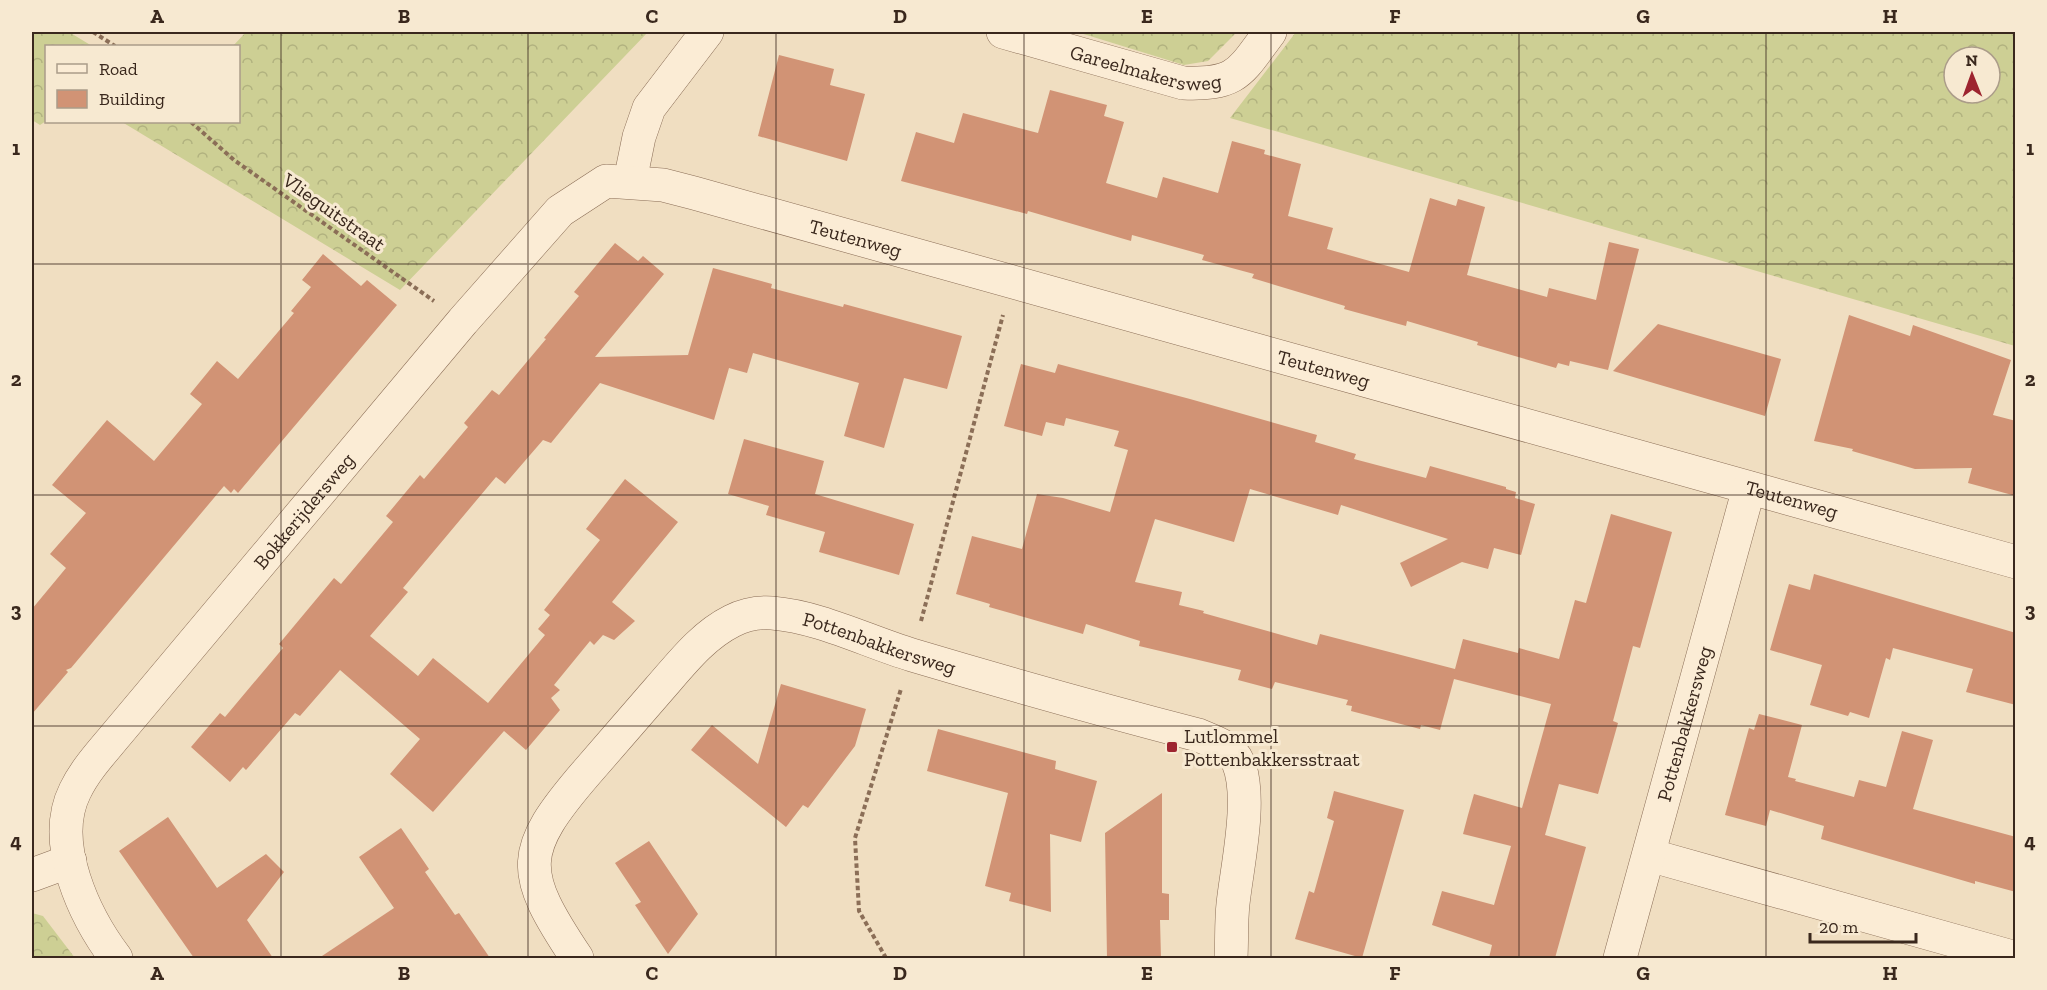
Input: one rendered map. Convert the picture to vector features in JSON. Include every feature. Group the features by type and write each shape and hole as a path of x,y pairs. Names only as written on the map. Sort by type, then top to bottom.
{"street":[{"path":"630,181 639,137 649,108 707,32"},
{"name":"Gareelmakersweg","path":"1003,32 1183,83 1214,84 1240,72 1270,32"},
{"name":"Bokkerijdersweg","path":"116,958 100,937 83,905 70,861 68,823 74,792 91,766 463,321 560,211 606,181 630,181"},
{"name":"Teutenweg","path":"630,181 694,193 2016,562"},
{"name":"Pottenbakkersweg","path":"1620,958 1749,488"},
{"name":"Pottenbakkersweg","path":"576,958 543,906 536,883 533,860 537,839 556,808 697,646 731,621 750,614 770,613 798,618 912,655 1198,735 1231,751 1238,762 1243,783 1242,839 1233,906 1232,958"},
{"path":"1649,855 2016,958"},
{"path":"32,875 70,861"}],"path":[{"path":"93,32 113,45"},
{"name":"Vlieguitstraat","path":"192,123 234,160 463,321"}],"green space":[{"path":"32,32 69,32 90,45 45,45 45,122 40,125 32,120"},
{"path":"246,32 648,32 400,290 124,123 240,123 240,45 234,45"},
{"path":"1077,32 1237,32 1208,61 1184,65"},
{"path":"1296,32 2015,32 2015,346 1230,118"},
{"path":"32,913 43,916 75,958 32,958"}],"building":[{"path":"779,55 834,69 830,85 865,94 847,161 758,136"},
{"path":"1050,90 1107,105 1104,116 1124,122 1106,183 1157,198 1163,177 1218,193 1232,141 1265,150 1264,154 1301,164 1288,216 1333,228 1327,249 1409,272 1430,198 1456,206 1458,199 1485,207 1467,275 1547,297 1549,288 1596,300 1609,242 1639,249 1608,370 1570,361 1569,366 1558,363 1556,368 1477,345 1478,342 1407,321 1406,326 1344,309 1345,306 1252,278 1254,274 1202,260 1204,255 1132,235 1131,241 1028,211 1027,214 901,181 916,132 954,143 963,113 1038,133"},
{"path":"615,243 638,261 643,256 664,274 595,357 688,355 713,268 772,284 771,288 843,307 844,304 962,336 947,389 904,378 884,448 844,436 859,383 753,353 747,373 729,368 714,420 600,383 551,443 543,440 505,484 496,477 403,588 408,592 370,636 418,676 433,658 488,703 545,635 538,629 550,615 544,610 600,540 586,529 625,479 678,522 612,602 635,621 614,640 603,635 594,645 590,641 554,685 560,690 551,698 560,710 526,750 504,731 433,812 390,774 420,739 340,670 300,716 295,713 246,770 243,767 230,782 191,747 220,713 225,717 283,648 279,644 334,578 341,584 393,522 386,516 420,475 424,479 468,427 464,423 492,390 499,395 546,339 544,338 579,296 574,292"},
{"path":"323,254 361,286 367,280 397,305 238,493 234,489 231,493 224,486 71,668 66,670 68,672 32,714 32,609 66,568 50,554 86,513 52,485 107,420 154,461 202,404 190,394 217,361 238,379 294,313 291,311 311,287 302,280"},
{"path":"1849,315 1910,336 1913,325 2011,360 1993,415 2016,421 2016,496 1968,483 1972,468 1915,469 1852,451 1853,449 1814,441"},
{"path":"1658,324 1781,359 1765,416 1613,371"},
{"path":"1021,364 1055,373 1058,364 1190,399 1317,435 1315,442 1356,454 1354,459 1426,478 1430,466 1506,487 1516,492 1515,498 1535,504 1521,555 1494,548 1488,569 1462,562 1411,587 1400,563 1448,539 1341,505 1338,515 1250,489 1234,542 1155,519 1135,582 1182,592 1179,605 1317,645 1320,634 1455,669 1463,639 1518,653 1519,648 1559,659 1575,600 1586,603 1611,514 1672,532 1640,648 1633,646 1613,721 1618,723 1598,794 1559,784 1545,835 1586,847 1555,958 1489,958 1492,945 1432,925 1442,891 1494,905 1511,846 1463,834 1468,815 1474,794 1522,808 1551,704 1454,679 1440,730 1421,725 1420,729 1351,711 1352,706 1346,705 1348,700 1275,682 1272,689 1238,680 1241,670 1139,646 1140,641 1086,624 1083,634 989,607 990,604 956,594 972,536 1022,549 1037,494 1063,498 1110,512 1128,450 1114,446 1119,431 1066,418 1064,426 1046,422 1042,436 1004,426"},
{"path":"744,439 824,461 815,494 914,524 899,575 819,552 825,532 766,515 769,506 728,494"},
{"path":"1814,574 2016,633 2016,705 1966,692 1973,669 1893,648 1890,660 1886,658 1869,718 1850,712 1848,716 1810,705 1822,665 1770,650 1789,584 1810,590"},
{"path":"781,684 866,709 855,746 808,808 803,805 786,827 691,750 712,725 758,764"},
{"path":"1759,714 1802,725 1788,777 1854,797 1859,780 1886,787 1902,731 1933,740 1913,809 2016,837 2016,892 1975,881 1975,884 1821,839 1824,826 1770,810 1766,826 1725,815 1749,728 1754,730"},
{"path":"938,729 1056,761 1055,769 1097,781 1081,842 1050,834 1051,912 1009,901 1011,893 985,886 1008,793 927,771"},
{"path":"1334,791 1404,810 1362,958 1295,939 1309,891 1314,893 1334,821 1327,818"},
{"path":"1162,793 1162,893 1169,894 1169,920 1160,920 1161,958 1107,958 1105,833"},
{"path":"168,817 217,888 266,854 284,872 247,920 273,958 194,958 119,851"},
{"path":"401,828 429,869 425,872 455,915 459,913 490,958 319,958 394,908 359,857"},
{"path":"649,841 698,914 668,954 635,905 641,902 615,863"}],"place":[{"name":"Lutlommel Pottenbakkersstraat","path":"1172,747"}]}
